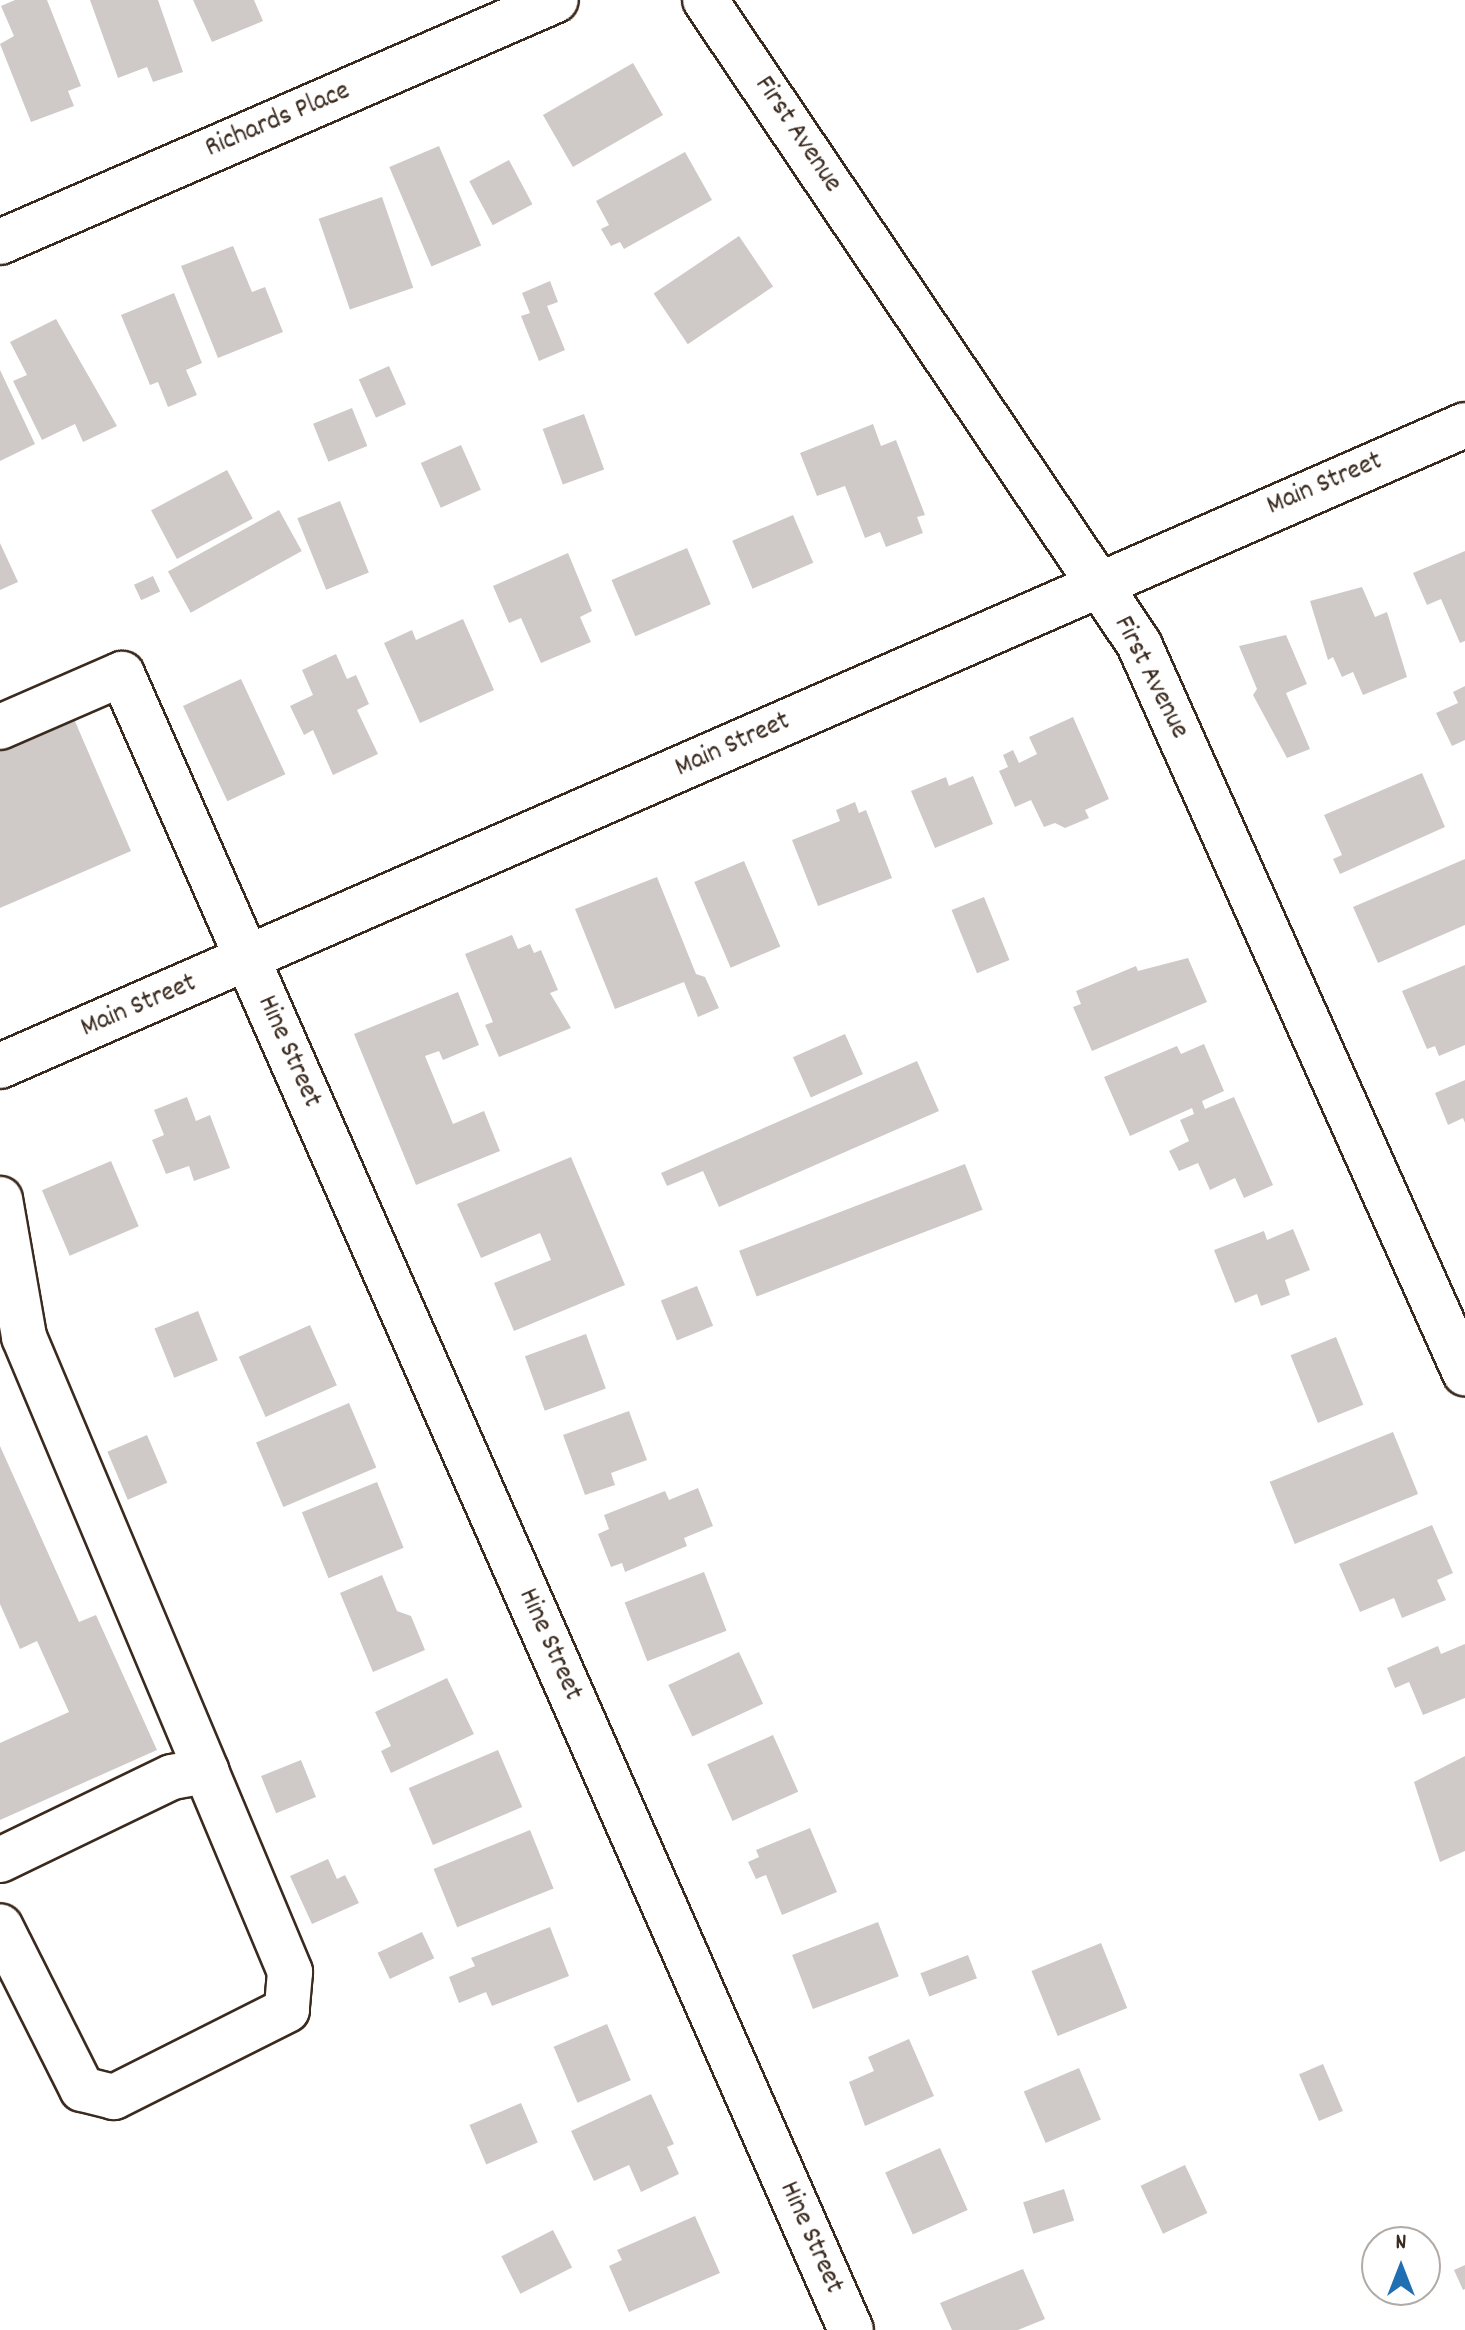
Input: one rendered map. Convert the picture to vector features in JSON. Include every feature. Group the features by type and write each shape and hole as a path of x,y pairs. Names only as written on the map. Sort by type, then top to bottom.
{"street":[{"name":"Richards Place","path":"0,242 556,0"},
{"name":"First Avenue","path":"705,0 1139,644 1465,1373"},
{"name":"Main Street","path":"0,1066 248,960 1098,582 1465,425"},
{"name":"Hine Street","path":"0,727 122,674 851,2330"},
{"path":"0,1199 24,1337 290,1972 287,2010 114,2097 82,2089 0,1926"},
{"path":"0,1860 172,1777 206,1771"}],"building":[{"path":"15,0 47,0 81,86 68,91 74,106 31,122 0,44 14,36 1,6"},
{"path":"90,0 158,0 183,72 153,82 147,67 118,78"},
{"path":"193,0 254,0 263,21 212,42"},
{"path":"633,63 663,115 573,167 543,115"},
{"path":"439,146 481,245 431,267 389,167"},
{"path":"685,152 712,200 624,249 620,242 611,246 601,229 609,225 596,201"},
{"path":"509,160 532,204 493,225 469,181"},
{"path":"382,197 413,288 350,310 319,219"},
{"path":"739,236 773,287 688,344 654,294"},
{"path":"233,246 252,292 265,287 283,332 218,358 181,266"},
{"path":"550,281 558,302 547,306 565,350 539,361 521,316 530,313 522,293"},
{"path":"174,293 202,363 186,370 197,395 168,407 158,382 150,385 121,315"},
{"path":"56,319 117,426 83,442 75,424 42,440 13,381 27,375 10,342"},
{"path":"389,366 406,404 376,418 359,379"},
{"path":"0,370 35,444 0,461"},
{"path":"352,408 367,446 328,462 313,424"},
{"path":"584,414 604,469 563,484 543,429"},
{"path":"873,424 881,446 896,440 925,515 917,517 923,533 886,547 880,532 865,538 845,486 817,496 800,453"},
{"path":"461,445 481,490 441,508 421,463"},
{"path":"227,470 253,519 177,559 151,510"},
{"path":"340,501 369,572 326,590 297,518"},
{"path":"279,510 302,551 191,613 168,572"},
{"path":"793,515 813,563 753,589 732,541"},
{"path":"0,543 18,582 0,590"},
{"path":"687,548 711,604 635,636 612,580"},
{"path":"1465,551 1465,641 1460,643 1441,599 1427,605 1413,573"},
{"path":"568,553 592,611 580,617 591,642 541,663 521,618 509,623 493,586"},
{"path":"153,576 160,591 141,600 134,585"},
{"path":"1362,587 1375,617 1387,612 1407,677 1363,695 1353,672 1342,677 1333,657 1328,660 1310,601"},
{"path":"463,619 494,690 420,723 384,643 412,630 416,640"},
{"path":"1286,635 1307,684 1286,693 1310,749 1287,758 1253,695 1257,689 1239,646"},
{"path":"336,654 347,679 356,675 369,704 357,710 378,754 333,775 313,730 304,735 290,706 313,695 302,670"},
{"path":"241,679 285,774 227,801 183,706"},
{"path":"1465,686 1465,740 1452,746 1436,713 1458,703 1453,692"},
{"path":"71,712 131,851 0,908 0,742"},
{"path":"1073,717 1109,799 1085,810 1089,818 1065,828 1055,823 1044,827 1031,800 1015,807 999,771 1008,767 1003,755 1013,750 1019,763 1037,754 1029,737"},
{"path":"1422,773 1445,827 1340,874 1333,859 1342,855 1324,815"},
{"path":"973,776 993,824 935,848 911,791 946,777 949,786"},
{"path":"855,802 859,813 866,810 892,878 818,906 792,840 840,821 836,810"},
{"path":"1465,859 1465,925 1378,963 1353,907"},
{"path":"744,861 780,947 731,968 694,882"},
{"path":"657,877 696,974 705,977 719,1008 698,1017 684,982 615,1009 575,909"},
{"path":"984,897 1009,960 977,973 952,910"},
{"path":"512,935 518,949 530,944 534,953 541,950 558,990 550,993 571,1028 499,1057 485,1025 493,1022 465,954"},
{"path":"1188,958 1207,1002 1092,1051 1073,1007 1081,1004 1076,991 1136,966 1138,971"},
{"path":"1465,965 1465,1045 1439,1056 1435,1046 1427,1049 1402,991"},
{"path":"458,992 479,1045 443,1060 439,1051 425,1056 453,1124 484,1111 500,1151 416,1185 354,1034"},
{"path":"845,1034 863,1074 811,1097 793,1057"},
{"path":"1204,1044 1224,1091 1202,1101 1205,1109 1234,1097 1273,1185 1244,1198 1235,1178 1210,1190 1198,1163 1179,1171 1169,1151 1189,1141 1180,1120 1194,1114 1192,1108 1130,1136 1104,1077 1177,1046 1181,1054"},
{"path":"917,1061 939,1111 719,1207 703,1171 667,1186 661,1173"},
{"path":"1465,1080 1465,1123 1463,1118 1448,1125 1435,1093"},
{"path":"187,1097 196,1121 210,1115 230,1168 194,1181 189,1166 166,1174 152,1140 164,1135 154,1110"},
{"path":"571,1157 625,1285 514,1331 494,1283 551,1260 540,1233 481,1258 457,1204"},
{"path":"111,1161 139,1226 70,1256 42,1190"},
{"path":"965,1164 983,1210 757,1296 739,1251"},
{"path":"1293,1229 1310,1270 1285,1280 1290,1295 1261,1306 1257,1294 1235,1303 1214,1250 1264,1231 1267,1240"},
{"path":"697,1286 713,1326 677,1340 661,1301"},
{"path":"198,1311 218,1360 174,1378 154,1329"},
{"path":"310,1325 337,1385 266,1417 239,1357"},
{"path":"586,1334 606,1389 545,1411 525,1356"},
{"path":"1336,1337 1363,1405 1318,1423 1291,1355"},
{"path":"349,1403 376,1467 283,1507 256,1442"},
{"path":"629,1411 647,1460 611,1473 615,1485 585,1495 563,1435"},
{"path":"1393,1432 1418,1494 1295,1544 1270,1482"},
{"path":"147,1435 167,1483 128,1500 107,1452"},
{"path":"0,1446 79,1622 96,1615 157,1750 0,1820 0,1743 69,1712 37,1641 20,1649 0,1604"},
{"path":"377,1482 404,1548 328,1578 302,1512"},
{"path":"698,1488 713,1526 684,1538 687,1546 625,1572 622,1563 611,1567 598,1534 609,1529 604,1515 665,1491 669,1500"},
{"path":"1432,1525 1453,1573 1437,1580 1446,1600 1402,1618 1394,1598 1360,1612 1339,1564"},
{"path":"704,1572 727,1631 647,1661 625,1602"},
{"path":"382,1575 397,1611 411,1616 425,1650 373,1672 340,1593"},
{"path":"1465,1644 1465,1698 1423,1715 1409,1682 1395,1688 1387,1668 1438,1646 1441,1654"},
{"path":"739,1652 763,1704 692,1737 668,1685"},
{"path":"447,1678 474,1734 391,1773 381,1751 391,1746 375,1712"},
{"path":"773,1735 798,1792 732,1821 707,1764"},
{"path":"498,1750 522,1807 433,1845 409,1788"},
{"path":"1465,1756 1465,1851 1440,1862 1414,1782"},
{"path":"301,1760 316,1797 276,1813 261,1776"},
{"path":"810,1828 837,1892 782,1915 766,1875 756,1879 748,1862 759,1857 756,1850"},
{"path":"530,1830 554,1888 457,1927 434,1869"},
{"path":"328,1859 337,1879 345,1875 359,1903 312,1924 290,1876"},
{"path":"878,1922 899,1976 813,2009 792,1955"},
{"path":"550,1927 569,1976 492,2006 486,1992 459,2003 449,1977 475,1966 471,1958"},
{"path":"422,1932 434,1958 390,1979 378,1953"},
{"path":"1101,1943 1127,2008 1058,2036 1031,1971"},
{"path":"968,1955 977,1978 929,1997 920,1973"},
{"path":"607,2024 631,2080 577,2103 554,2047"},
{"path":"909,2039 934,2096 865,2126 849,2082 874,2071 868,2057"},
{"path":"1323,2064 1343,2111 1319,2121 1299,2074"},
{"path":"1079,2068 1101,2120 1046,2143 1024,2091"},
{"path":"651,2094 674,2144 667,2147 679,2174 641,2192 629,2165 594,2181 571,2131"},
{"path":"521,2103 538,2143 486,2164 469,2125"},
{"path":"940,2148 968,2210 913,2235 885,2172"},
{"path":"1185,2165 1207,2213 1163,2234 1141,2186"},
{"path":"1064,2189 1074,2220 1033,2234 1023,2202"},
{"path":"695,2216 720,2273 629,2312 609,2266 622,2260 617,2250"},
{"path":"553,2230 572,2267 520,2294 501,2256"},
{"path":"1465,2265 1465,2289 1463,2290 1454,2270"},
{"path":"1023,2269 1045,2319 1018,2330 952,2330 940,2303"}]}
